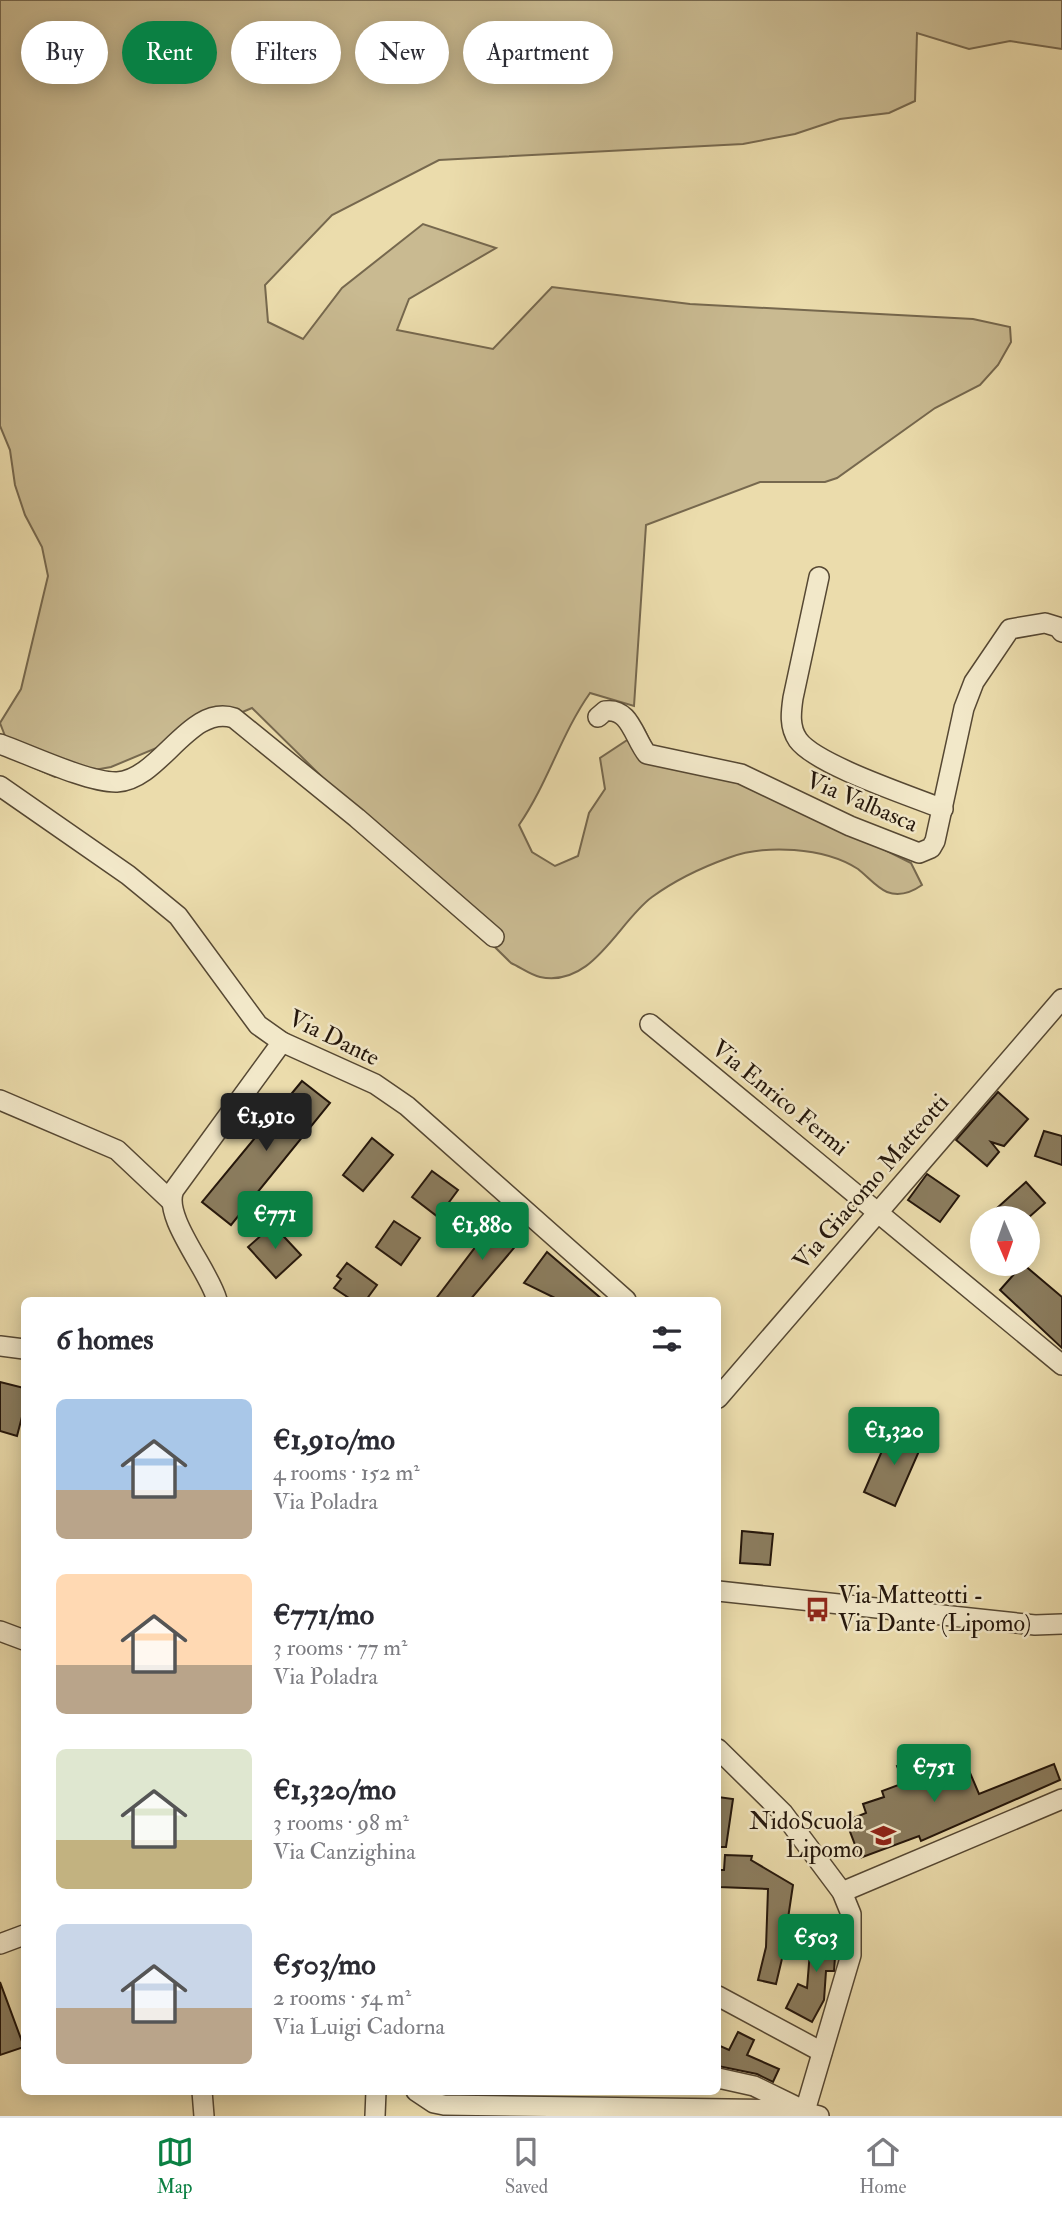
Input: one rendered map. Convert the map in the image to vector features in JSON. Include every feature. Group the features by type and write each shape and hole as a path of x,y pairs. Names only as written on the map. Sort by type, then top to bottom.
{"street":[{"path":"819,577 791,714 796,737 817,756 943,809"},
{"name":"Via Valbasca","path":"598,717 605,711 619,712 626,718 646,754 741,774 850,826 915,853 933,845 964,708 974,682 999,641 1004,634 1017,626 1045,623 1058,626 1062,632"},
{"path":"2,745 96,778 116,782 143,774 185,734 211,718 234,718 357,818 494,937"},
{"name":"Via Dante","path":"0,786 168,906 187,927 258,1025 282,1042 375,1084 407,1106 623,1297"},
{"name":"Via Giacomo Matteotti","path":"721,1388 1062,999"},
{"name":"Via Enrico Fermi","path":"650,1024 1062,1365"},
{"path":"216,1297 205,1270 172,1212 170,1200 174,1189 282,1042"},
{"path":"0,1100 117,1150 170,1200"},
{"path":"0,1346 21,1349"},
{"path":"721,1591 1035,1625 1062,1624"},
{"path":"0,1631 21,1639"},
{"path":"721,1752 783,1813 842,1892 851,1914 853,1940 822,2052 812,2113"},
{"path":"842,1892 1062,1799"},
{"path":"0,1944 21,1936"},
{"path":"721,1998 822,2052"},
{"path":"721,2079 754,2086 812,2113"},
{"path":"202,2095 204,2116"},
{"path":"375,2116 376,2095"},
{"path":"422,2095 434,2103 444,2105 515,2111 812,2113"}],"shaded area":[{"path":"0,0 1062,0 1062,49 1010,41 969,49 917,33 915,101 889,113 840,119 795,134 743,144 439,160 332,215 265,285 268,322 303,339 342,288 423,224 496,248 409,299 397,330 493,349 552,287 690,304 973,319 1010,327 1011,342 998,365 980,385 935,408 837,478 825,482 760,482 646,525 634,706 590,693 519,825 532,852 555,866 578,856 589,813 605,789 600,758 644,729 660,761 729,772 911,863 922,885 914,890 897,894 887,892 858,869 829,856 812,852 776,850 743,854 699,870 652,897 603,951 575,973 559,978 540,977 511,963 252,708 111,767 55,777 14,759 0,723 21,689 48,576 42,547 25,515 15,485 10,450 0,426"}],"building":[{"path":"302,1081 330,1103 231,1225 202,1202"},
{"path":"998,1092 1028,1119 1004,1146 991,1142 999,1152 987,1166 956,1140"},
{"path":"1044,1131 1062,1136 1062,1165 1035,1156"},
{"path":"372,1138 393,1155 363,1191 343,1175"},
{"path":"432,1171 458,1190 438,1217 412,1197"},
{"path":"927,1174 959,1196 940,1222 908,1200"},
{"path":"1026,1182 1045,1203 1040,1207 999,1206"},
{"path":"499,1216 524,1236 473,1297 437,1297"},
{"path":"394,1221 420,1238 401,1265 376,1247"},
{"path":"273,1225 301,1255 276,1278 248,1247"},
{"path":"547,1252 600,1297 553,1297 524,1283"},
{"path":"347,1263 377,1285 368,1297 348,1297 334,1288 341,1279 337,1276"},
{"path":"1012,1276 1037,1276 1062,1297 1062,1348 1000,1290"},
{"path":"0,1382 21,1387 21,1421 17,1436 0,1431"},
{"path":"892,1428 923,1442 895,1506 864,1492"},
{"path":"742,1531 773,1534 770,1565 740,1563"},
{"path":"920,1756 923,1764 934,1759 939,1772 965,1761 979,1794 1054,1764 1060,1780 921,1841 919,1836 860,1858 846,1821 866,1813 863,1804 884,1797 882,1791 904,1783 897,1766"},
{"path":"721,1797 733,1799 726,1847 721,1847"},
{"path":"725,1855 752,1856 751,1860 793,1885 787,1925 790,1925 776,1984 758,1980 766,1947 768,1889 721,1887 721,1870 724,1870"},
{"path":"812,1927 837,1929 834,1971 826,1971 824,2000 812,2022 786,2008 798,1984 807,1988"},
{"path":"0,1982 21,2039 21,2048 0,2055"},
{"path":"738,2032 754,2040 747,2055 779,2069 773,2082 757,2074 721,2067 721,2046 729,2050"}],"place":[{"name":"Via Matteotti - Via Dante (Lipomo)","path":"818,1609"},
{"name":"NidoScuola Lipomo","path":"883,1835"}]}
